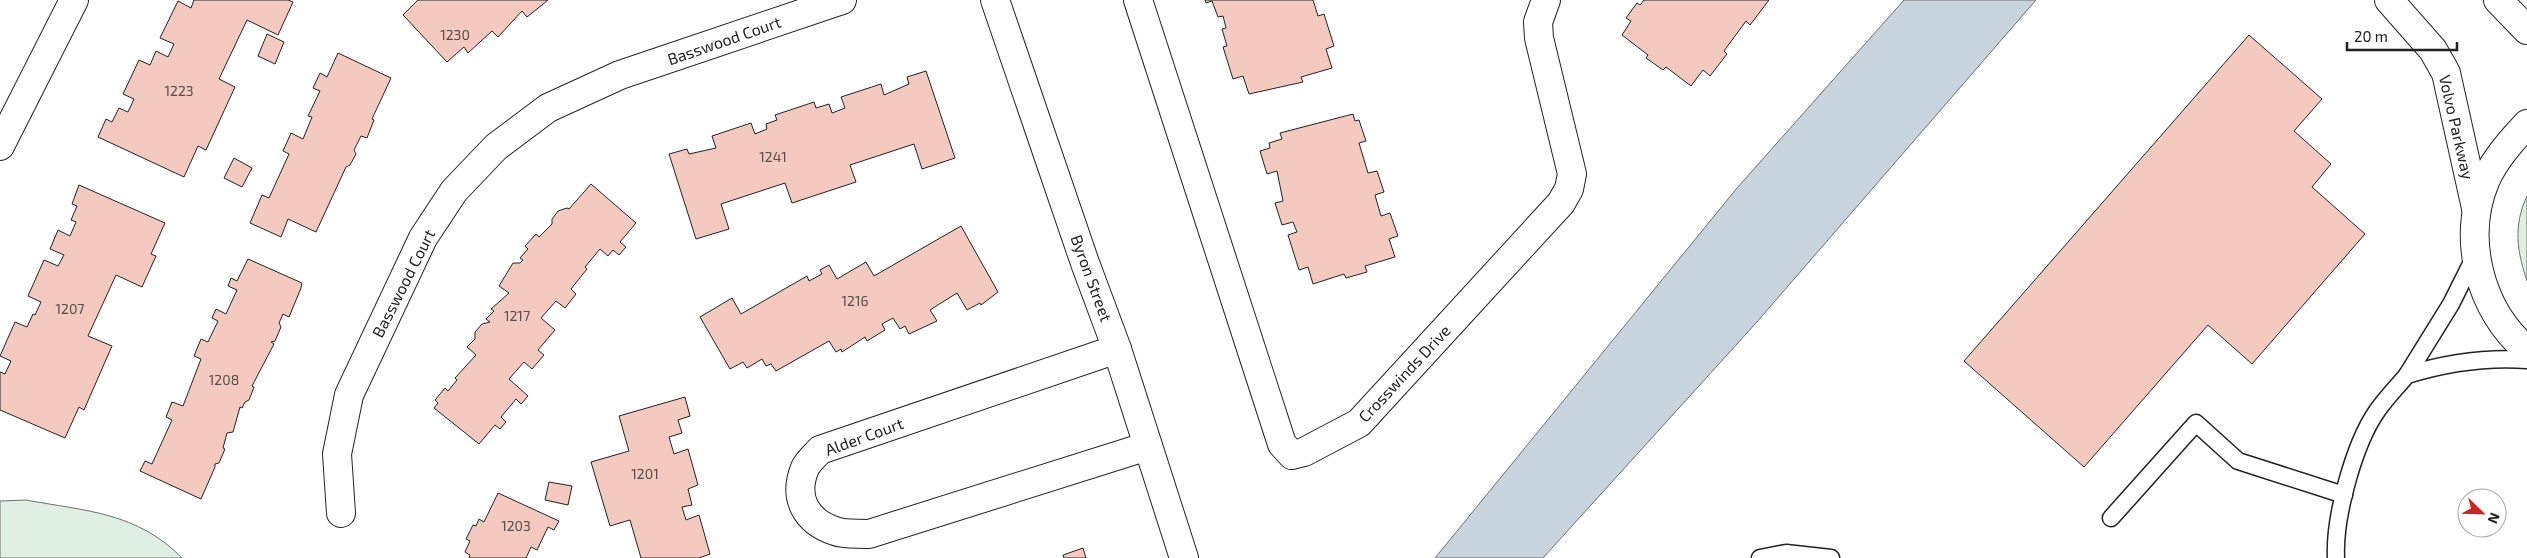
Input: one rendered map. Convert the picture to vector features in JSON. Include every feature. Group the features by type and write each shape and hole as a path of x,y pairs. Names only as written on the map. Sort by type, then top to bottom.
{"street":[{"path":"0,146 74,0"},
{"name":"Basswood Court","path":"341,513 337,454 349,395 423,238 454,191 496,148 548,108 620,75 842,0"},
{"name":"Byron Street","path":"995,0 1085,263 1118,349 1184,558"},
{"name":"Crosswinds Drive","path":"1138,0 1282,444 1292,455 1304,452 1359,423 1561,203 1570,189 1572,174 1539,38 1538,22 1546,0"},
{"name":"Volvo Parkway","path":"2389,0 2433,50 2446,73 2477,213"},
{"path":"2498,0 2527,30"},
{"name":"Volvo Parkway","path":"2527,124 2504,149 2486,180 2477,213 2474,240 2477,266 2485,292 2497,316 2516,340 2527,350"},
{"name":"Alder Court","path":"1118,349 820,450 806,466 801,486 802,506 818,524 837,532 869,534 1148,446"}],"lane":[{"path":"2336,558 2344,495 2357,452 2376,411 2407,375 2451,304 2476,254"},
{"path":"2407,375 2435,366 2495,358 2527,360"},
{"path":"2111,518 2196,423 2238,461 2344,495"},
{"path":"1760,558 1786,553 1831,558"}],"green space":[{"path":"2527,196 2527,281 2519,249 2518,228"},
{"path":"26,500 89,511 128,522 147,531 165,543 182,558 0,558 0,501"}],"shaded area":[{"path":"1904,0 2036,0 1756,323 1543,558 1435,558 1737,188"}],"building":[{"path":"194,0 288,0 293,2 278,35 247,20 219,79 235,87 206,150 198,146 184,177 98,137 106,119 112,122 119,108 128,112 134,99 123,94 139,60 150,65 156,51 168,57 174,44 160,38 178,1 191,8"},
{"path":"418,0 548,0 527,17 522,11 498,37 492,31 468,53 464,47 447,62 403,15"},
{"path":"1205,0 1313,0 1318,16 1324,14 1334,46 1326,49 1332,68 1301,77 1303,82 1249,94 1243,76 1233,79 1223,47 1227,46 1222,29 1226,28 1223,16 1218,17 1212,1 1206,3"},
{"path":"1644,0 1769,0 1750,25 1746,21 1724,51 1727,54 1710,76 1703,70 1691,86 1666,67 1663,70 1646,58 1648,55 1622,35 1631,21 1626,18 1637,3 1640,5"},
{"path":"267,34 284,42 275,64 258,56"},
{"path":"2249,35 2322,99 2294,131 2331,164 2312,187 2365,234 2252,364 2208,325 2084,467 1964,361"},
{"path":"338,53 391,78 372,119 374,120 367,138 361,136 354,150 356,154 350,165 346,167 316,232 288,219 281,237 250,223 262,195 269,198 289,154 283,151 291,133 303,139 312,117 308,116 320,91 313,88 320,73 327,77"},
{"path":"926,71 955,158 922,169 914,144 850,165 856,182 792,203 785,183 721,204 729,229 696,239 669,154 687,149 689,154 716,148 712,136 751,123 755,134 767,129 766,124 777,120 775,115 814,102 816,108 829,104 832,113 845,108 841,97 881,84 884,95 909,84 907,77"},
{"path":"1353,114 1355,121 1359,120 1366,141 1359,143 1368,173 1377,171 1384,192 1375,195 1381,216 1390,213 1398,236 1389,239 1395,257 1365,266 1367,272 1346,278 1344,274 1313,284 1308,267 1299,270 1288,235 1297,232 1293,222 1282,225 1275,203 1283,201 1277,171 1267,174 1260,151 1270,148 1269,143 1282,139 1280,133"},
{"path":"234,158 252,168 242,187 224,178"},
{"path":"591,184 636,223 620,242 626,247 619,255 613,250 608,256 600,249 585,267 587,269 571,289 576,294 565,308 556,301 541,318 555,330 538,350 544,355 532,369 524,362 509,379 528,396 521,404 516,399 501,417 506,422 500,429 495,425 479,444 434,408 438,403 435,400 445,388 448,391 457,380 455,378 476,355 467,347 475,339 475,332 482,324 490,322 486,319 494,311 491,309 509,293 499,286 513,263 520,263 523,260 520,258 528,249 525,246 536,234 539,237 552,224 552,219 558,211 569,209"},
{"path":"79,185 165,223 151,254 156,256 142,287 116,275 88,336 112,346 84,410 79,407 65,438 0,410 0,372 5,374 11,361 0,356 15,322 27,327 41,302 28,296 44,260 58,266 64,255 50,249 58,230 70,236 76,222 71,220 77,206 72,204"},
{"path":"961,226 998,292 981,305 980,303 967,310 957,293 930,310 937,321 909,334 905,326 900,329 893,318 882,324 885,330 867,341 865,337 842,352 841,349 836,352 829,341 776,371 771,364 766,366 762,359 747,368 743,362 730,369 700,317 732,298 741,314 807,276 809,281 822,274 820,270 829,265 837,279 866,262 874,276"},
{"path":"248,259 302,283 289,317 283,314 279,323 281,327 275,341 271,342 274,344 252,386 254,387 249,400 245,402 242,408 240,407 233,432 227,433 223,448 225,449 219,463 215,464 201,499 140,471 145,461 152,464 172,420 166,417 172,402 183,406 201,359 194,356 201,339 208,342 218,321 212,318 216,309 226,314 237,290 228,286 231,278 237,281"},
{"path":"685,397 690,416 678,420 682,433 669,437 674,454 688,449 698,485 688,489 692,505 682,507 686,520 699,515 710,554 699,558 641,558 630,520 610,526 591,462 629,451 619,416"},
{"path":"549,482 572,486 568,505 545,500"},
{"path":"498,493 559,521 554,530 548,527 537,550 531,547 526,558 469,558 470,555 465,552 470,541 466,539 473,525 476,526 479,519 484,522"},
{"path":"1083,548 1086,558 1064,558 1063,555"}]}
